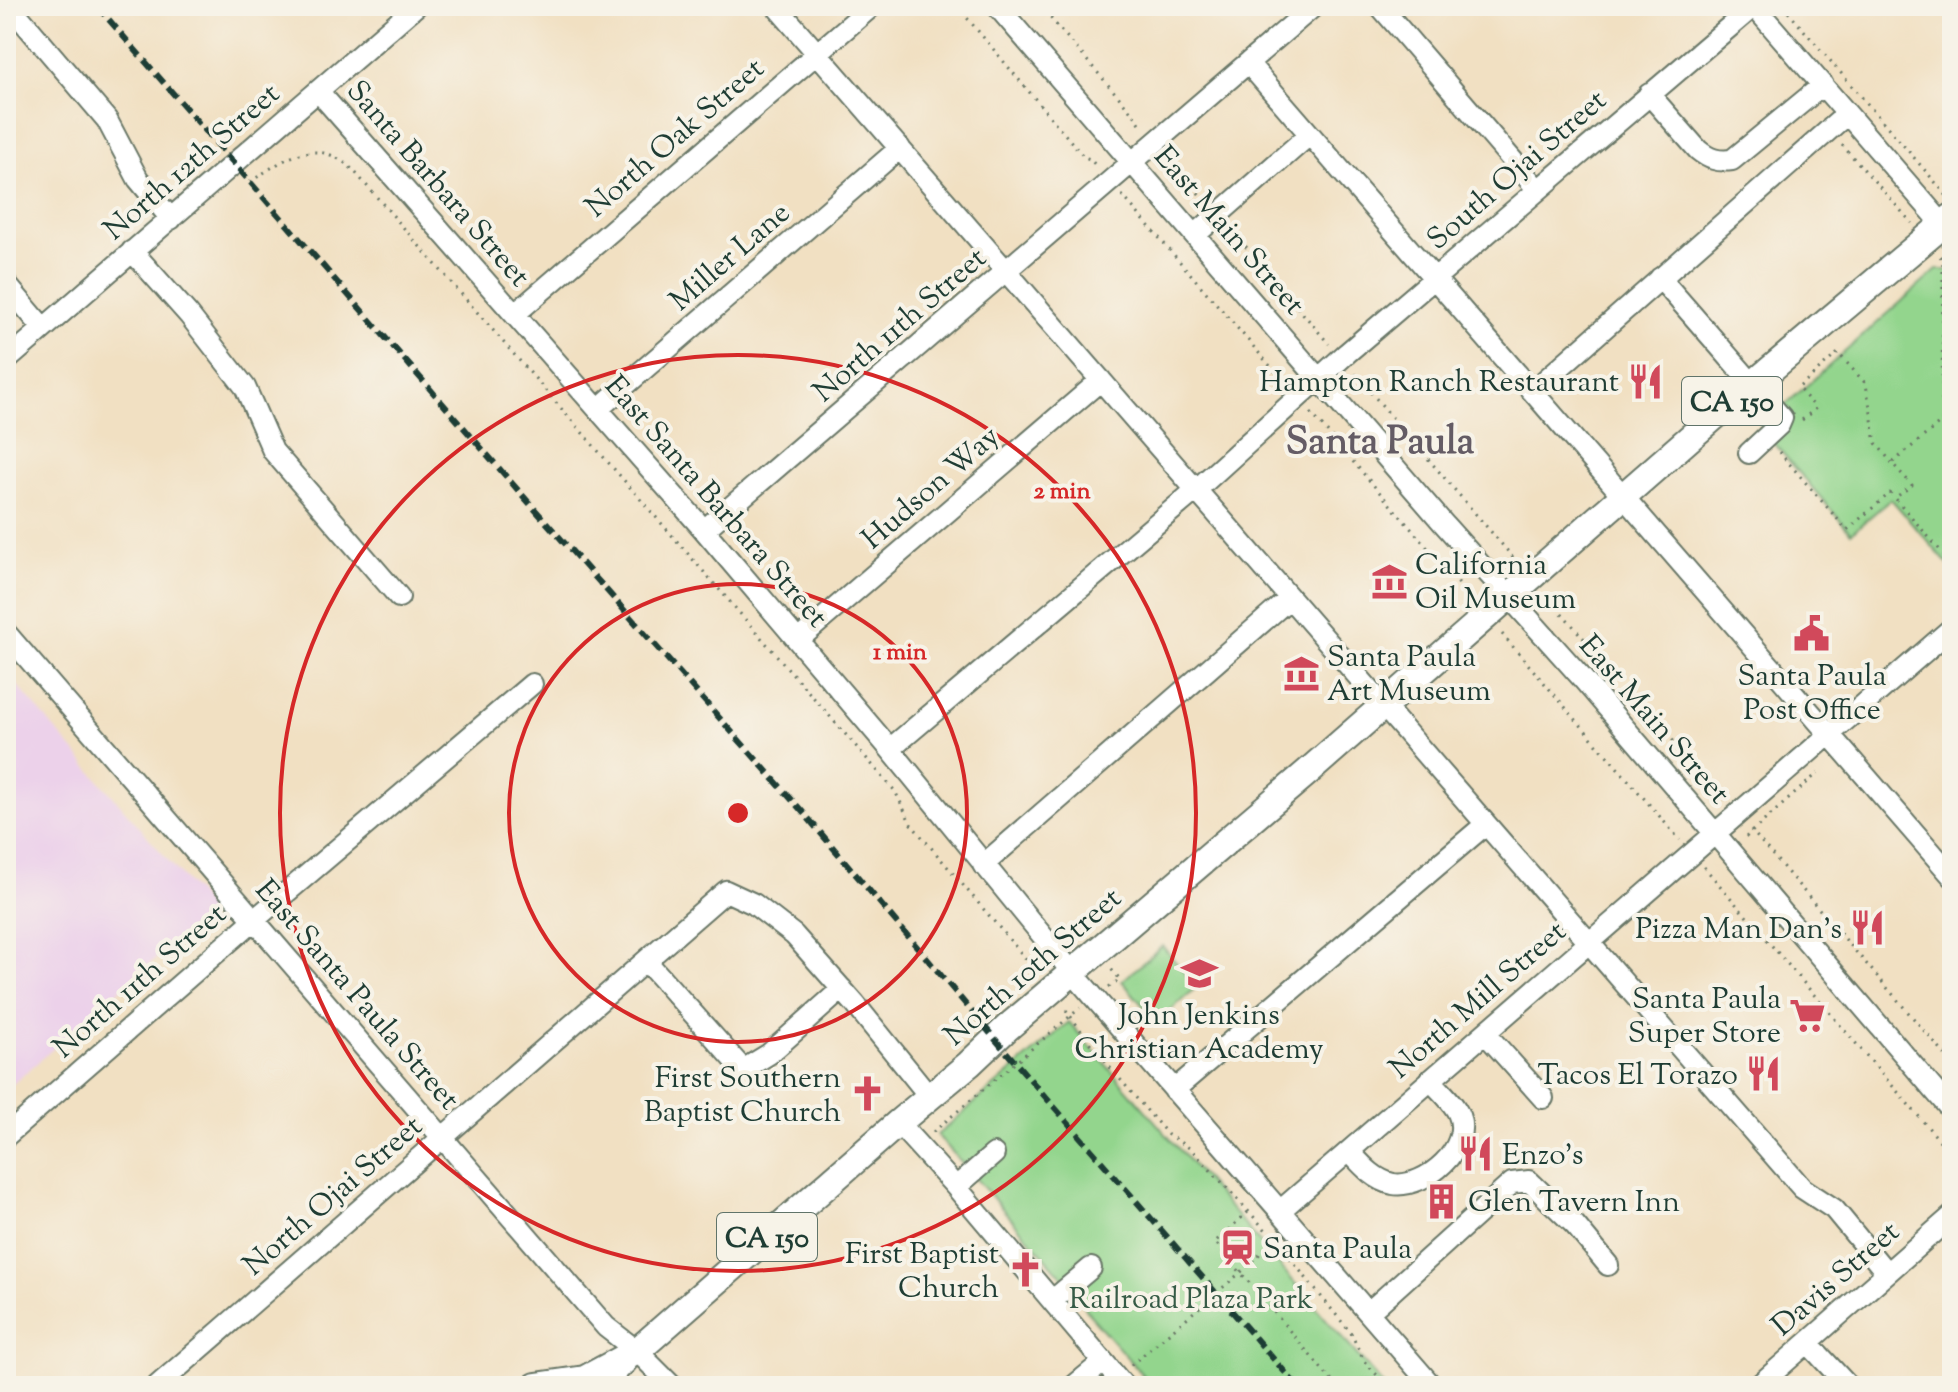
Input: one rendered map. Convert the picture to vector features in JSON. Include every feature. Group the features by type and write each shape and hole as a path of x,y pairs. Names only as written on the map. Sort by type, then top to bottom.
{"main road":[{"name":"CA 150","path":"1506,596 1751,385 1943,229"},
{"name":"North 10th Street","path":"637,1351 1072,972 1234,836 1506,596"},
{"name":"CA 150","path":"536,1386 585,1379 637,1351"}],"street":[{"path":"10,6 107,120 138,179 171,219"},
{"name":"North 12th Street","path":"6,361 416,6"},
{"path":"776,6 1802,1188 1834,1209 1886,1272"},
{"name":"North Oak Street","path":"515,314 872,6"},
{"name":"East Main Street","path":"997,6 1506,596 1582,678 1952,1111"},
{"name":"North 11th Street","path":"704,530 1314,6"},
{"path":"1380,6 1538,190"},
{"path":"1754,6 1943,229"},
{"name":"South Ojai Street","path":"1319,379 1754,6"},
{"path":"1248,63 1952,876"},
{"path":"1649,94 1698,150 1708,158 1722,162 1732,160 1823,85"},
{"name":"Santa Barbara Street","path":"318,91 515,314"},
{"path":"1533,391 1847,114"},
{"path":"1195,235 1309,135"},
{"name":"Miller Lane","path":"598,409 900,148"},
{"path":"132,251 189,315 245,387 273,451 399,597"},
{"path":"1660,278 1782,418 1749,453"},
{"path":"6,284 43,328"},
{"name":"East Santa Barbara Street","path":"515,314 798,640 1072,972 1432,1386"},
{"path":"890,749 1196,490 1319,379"},
{"name":"Hudson Way","path":"798,640 1101,380"},
{"path":"983,865 1290,598"},
{"name":"North Mill Street","path":"1281,1210 1952,628"},
{"name":"East Santa Paula Street","path":"6,633 606,1327 637,1351 672,1386"},
{"name":"North 11th Street","path":"6,1136 532,684"},
{"path":"1174,1090 1486,824"},
{"name":"North Ojai Street","path":"157,1386 726,891 754,904 784,926 842,989"},
{"path":"646,961 740,1066 746,1068 769,1054 842,989 930,1097"},
{"path":"1485,1033 1543,1098"},
{"path":"1349,1151 1368,1171 1390,1184 1416,1181 1437,1167 1454,1151 1462,1127 1458,1114 1430,1080"},
{"path":"898,1123 1121,1382"},
{"path":"956,1187 994,1154"},
{"path":"1369,1312 1512,1183 1529,1181 1575,1225 1608,1265"},
{"name":"Davis Street","path":"1758,1386 1952,1216"},
{"path":"1053,1300 1091,1268"},
{"path":"1808,1343 1845,1385"},
{"name":"North 10th Street","path":"602,1386 637,1351"},
{"path":"1074,1386 1103,1362"}],"path":[{"path":"1040,6 1137,121"},
{"path":"1783,6 1943,190"},
{"path":"1829,130 1943,229 1942,402 1951,406 1941,422 1892,463"},
{"path":"250,182 287,158 310,152 339,159 354,171 895,791 911,824 1035,973"},
{"path":"1172,162 1327,342"},
{"path":"1943,260 1952,253"},
{"path":"1943,283 1952,293"},
{"path":"1943,331 1952,323"},
{"path":"1795,427 1816,408 1798,388 1838,353 1866,384 1876,443 1912,485 1895,498"},
{"path":"1358,378 1510,554"},
{"path":"1773,445 1847,530 1890,493 1952,564"},
{"path":"1550,600 1724,797"},
{"path":"1819,771 1752,832 1952,1063"},
{"path":"1708,871 1952,1155"},
{"path":"1065,1008 1095,1050 1168,1135 1191,1149 1275,1240 1351,1333 1364,1361 1387,1386"},
{"path":"933,1132 1070,1015"},
{"path":"1249,1210 1215,1242 1336,1386"},
{"path":"1121,1382 1190,1313 1275,1240"}],"shaded area":[{"path":"6,672 211,910 6,1090"}],"green space":[{"path":"1937,270 1952,270 1952,569 1891,499 1851,533 1760,427"},
{"path":"1162,946 1197,987 1157,1022 1122,981"},
{"name":"Railroad Plaza Park","path":"1069,1022 1384,1386 1152,1386 1090,1315 1076,1292 937,1135"}],"railway":[{"path":"97,6 808,818 995,1039 1297,1386"}],"place":[{"name":"Hampton Ranch Restaurant","path":"1645,381"},
{"name":"California Oil Museum","path":"1389,581"},
{"name":"Santa Paula Post Office","path":"1812,634"},
{"name":"Santa Paula Art Museum","path":"1301,673"},
{"name":"Pizza Man Dan's","path":"1868,928"},
{"name":"John Jenkins Christian Academy","path":"1199,973"},
{"name":"Santa Paula Super Store","path":"1807,1015"},
{"name":"Tacos El Torazo","path":"1764,1074"},
{"name":"First Southern Baptist Church","path":"867,1094"},
{"name":"Enzo's","path":"1476,1154"},
{"name":"Glen Tavern Inn","path":"1442,1201"},
{"name":"Santa Paula","path":"1237,1248"},
{"name":"First Baptist Church","path":"1025,1270"}],"district":[{"name":"Santa Paula","path":"1380,440"}]}
